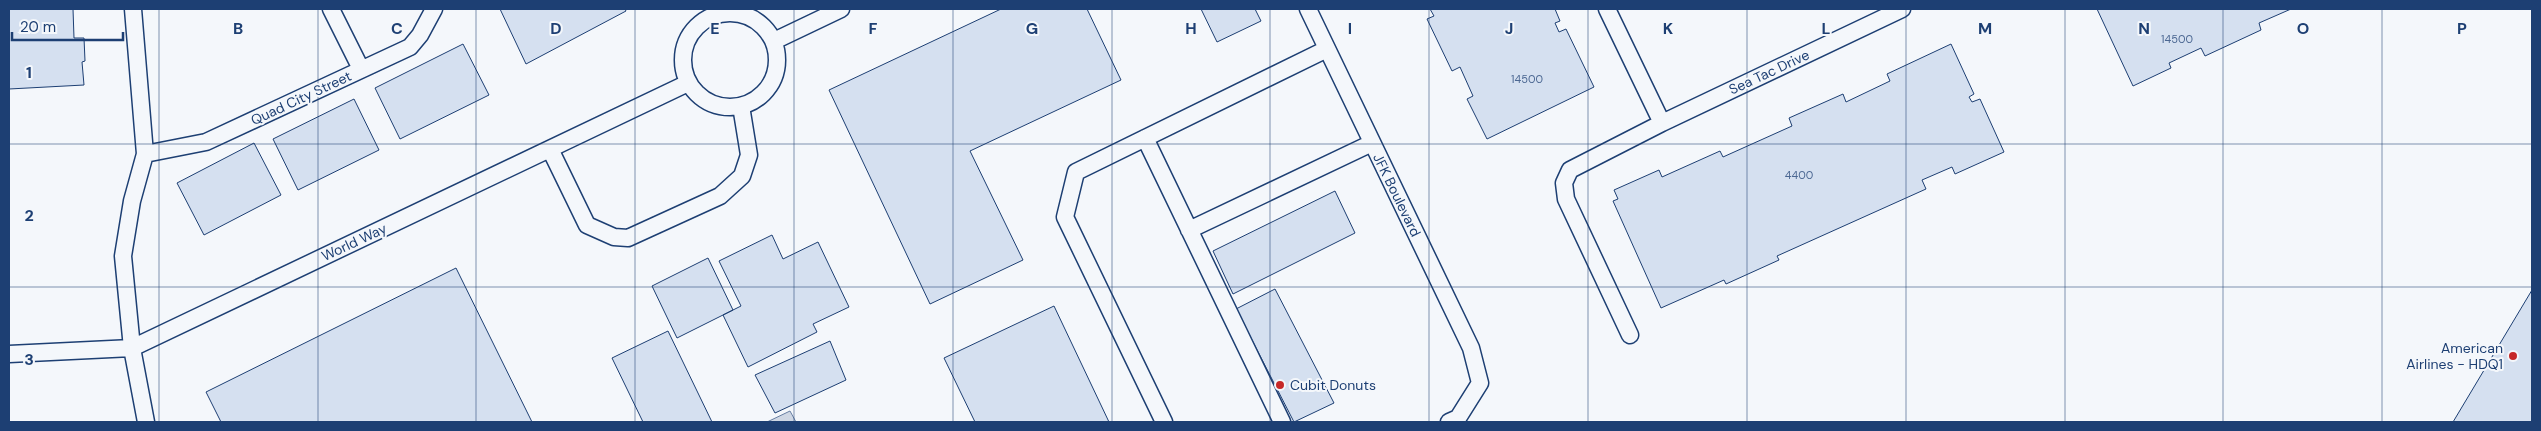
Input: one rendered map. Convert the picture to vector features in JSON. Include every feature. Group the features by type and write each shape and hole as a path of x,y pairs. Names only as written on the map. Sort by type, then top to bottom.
{"lane":[{"path":"133,9 145,154 132,201 123,256 132,348 146,422"},
{"path":"331,9 361,69"},
{"name":"Quad City Street","path":"145,154 206,142 410,46 420,35 434,9"},
{"path":"774,41 841,9"},
{"name":"JFK Boulevard","path":"1308,9 1471,348 1480,383 1458,418 1450,422"},
{"path":"1607,9 1662,123"},
{"name":"Sea Tac Drive","path":"1630,335 1566,199 1564,183 1570,170 1662,123 1902,9"},
{"path":"711,12 737,12 759,22 774,41 778,61 773,82 760,97 741,106 720,107 702,98 688,83 682,56 692,31 711,12"},
{"path":"1164,422 1066,217 1076,172 1327,49"},
{"name":"World Way","path":"9,354 132,348 688,83"},
{"path":"550,149 587,226 608,235 628,238 720,196 742,176 749,154 741,106"},
{"path":"1145,138 1282,422"},
{"path":"1189,230 1372,143"}],"shaded area":[{"path":"790,411 796,422 767,422"}],"building":[{"path":"9,9 73,9 74,38 84,38 85,61 82,62 84,85 9,89"},
{"path":"500,9 625,9 626,11 526,64"},
{"path":"1001,9 1087,9 1121,80 970,151 1023,260 930,304 829,90"},
{"path":"1201,9 1255,9 1261,21 1217,42"},
{"path":"1430,9 1555,9 1560,21 1555,23 1559,32 1566,29 1594,87 1487,139 1467,99 1473,96 1460,67 1452,71 1427,19 1434,16"},
{"path":"2097,9 2291,9 2259,23 2261,30 2205,56 2201,48 2169,63 2171,68 2133,86"},
{"path":"463,44 489,95 400,139 375,88"},
{"path":"1951,44 1974,94 1969,97 1972,102 1980,99 2004,152 1955,174 1952,167 1922,180 1926,189 1777,256 1779,260 1726,284 1724,280 1661,308 1613,201 1618,199 1614,190 1659,170 1662,177 1720,151 1723,157 1792,126 1789,118 1843,94 1846,102 1890,81 1887,74"},
{"path":"354,99 379,150 298,190 273,139"},
{"path":"254,143 281,195 204,235 177,183"},
{"path":"1335,191 1355,233 1233,294 1213,251"},
{"path":"772,235 783,259 818,242 849,307 813,324 817,332 748,367 723,315 741,306 719,261"},
{"path":"708,258 733,310 677,338 652,286"},
{"path":"456,268 532,422 221,422 206,392"},
{"path":"1275,289 1334,403 1294,422 1236,309"},
{"name":"American Airlines - HDQ1","path":"2532,290 2532,422 2453,422"},
{"path":"1054,306 1109,422 975,422 944,358"},
{"path":"668,331 712,422 643,422 612,358"},
{"path":"830,341 846,380 775,413 755,375"}],"place":[{"name":"American Airlines - HDQ1","path":"2513,356"},
{"name":"Cubit Donuts","path":"1280,385"}]}
